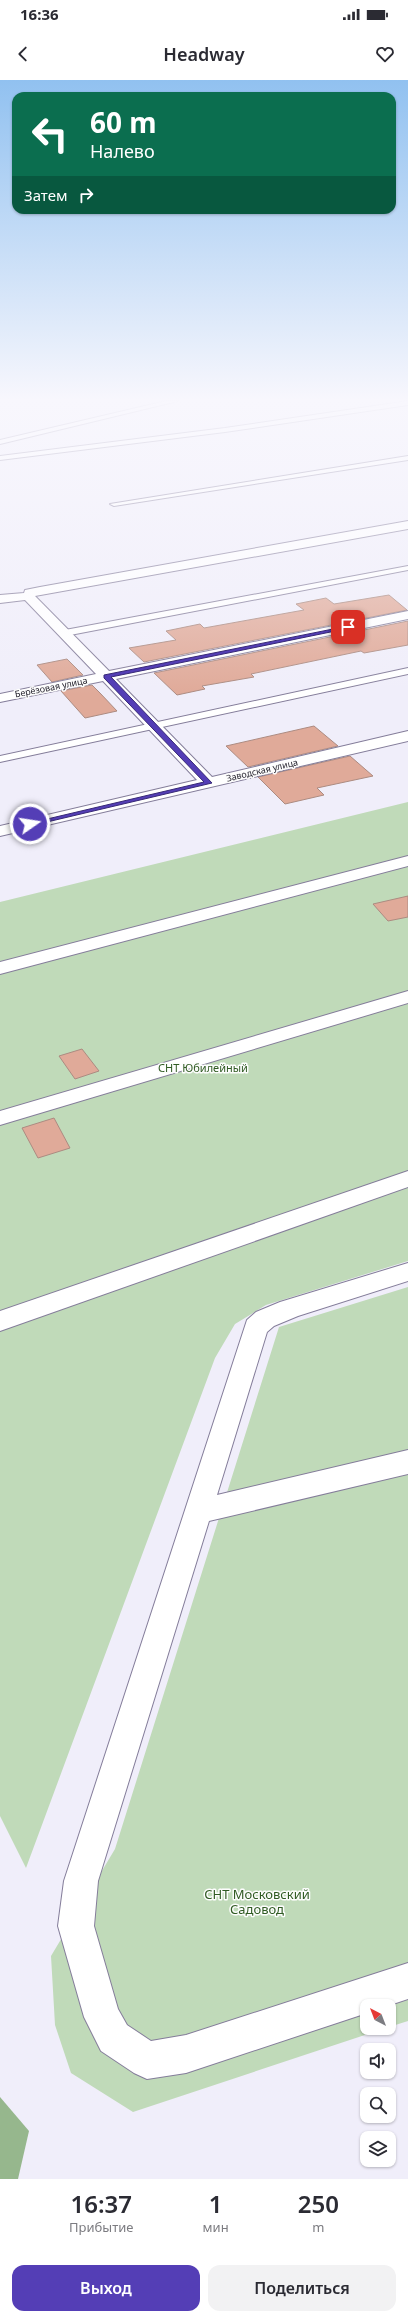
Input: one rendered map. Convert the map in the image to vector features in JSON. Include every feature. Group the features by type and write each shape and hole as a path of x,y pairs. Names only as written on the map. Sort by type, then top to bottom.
{"street":[{"path":"0,599 28,596 30,593 40,591 408,525"},
{"path":"28,596 209,783"},
{"name":"Берёзовая улица","path":"0,698 408,615"},
{"name":"Заводская улица","path":"0,831 408,736"},
{"path":"0,968 408,861"},
{"path":"0,1118 408,997"},
{"path":"0,1321 408,1179"},
{"path":"408,1272 289,1309 265,1319 256,1327 81,1882 76,1926 102,2017 114,2038 147,2060 186,2054 408,1981"},
{"path":"198,1512 408,1462"}],"lane":[{"path":"114,504 146,499"},
{"path":"65,633 408,568"},
{"path":"0,759 408,671"}],"green space":[{"name":"СНТ Юбилейный","path":"408,802 408,1261 266,1305 235,1324 215,1358 26,1868 0,1816 0,902"},
{"name":"СНТ Московский Садовод","path":"408,1287 408,2021 396,2025 396,1999 360,1999 360,2035 365,2035 133,2112 71,2073 55,2025 51,1956 115,1849 279,1327"},
{"path":"0,2097 29,2131 18,2179 0,2179"}],"building":[{"path":"389,595 407,610 144,662 129,648 176,640 166,631 200,624 204,628 304,610 296,604 326,598 334,604"},
{"path":"408,621 408,645 364,653 361,651 251,674 254,677 202,686 205,689 177,695 154,673"},
{"path":"67,659 83,675 52,682 37,665"},
{"path":"92,685 117,711 85,718 61,691"},
{"path":"314,726 338,746 248,767 226,746"},
{"path":"350,756 373,776 317,788 324,795 285,804 258,777"},
{"path":"408,896 408,917 388,921 373,904"},
{"path":"82,1049 99,1071 75,1079 59,1056"},
{"path":"54,1118 70,1148 38,1158 22,1128"}],"route":[{"path":"30,824 209,783 106,676 348,627"}]}
